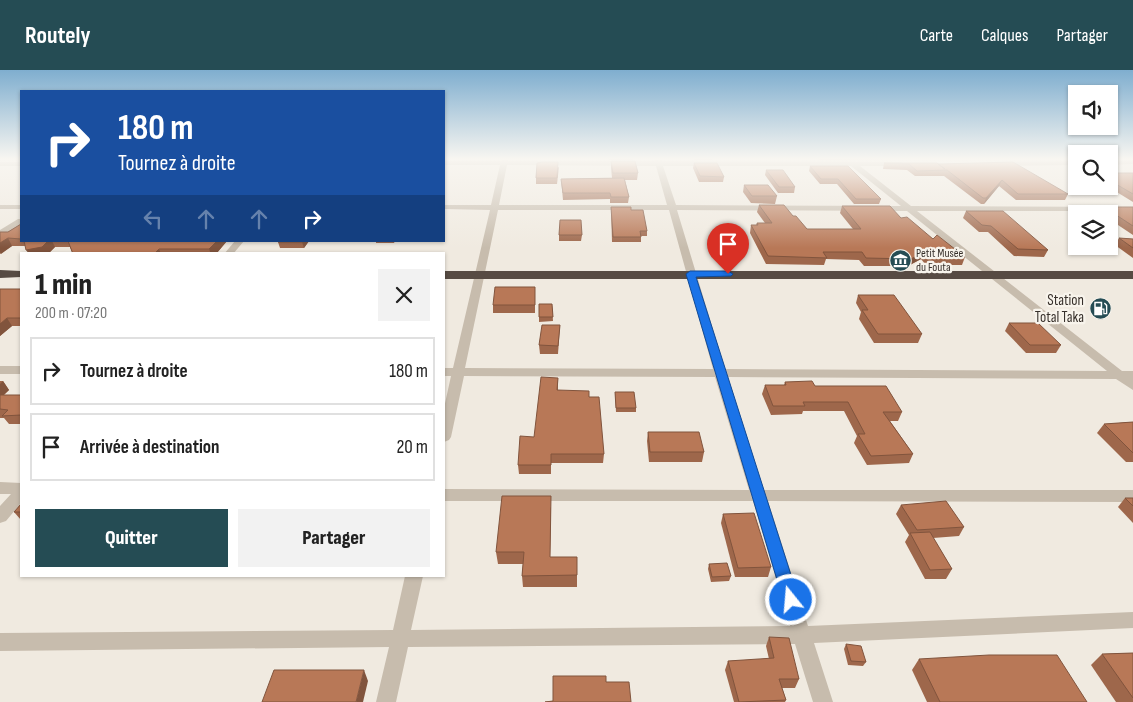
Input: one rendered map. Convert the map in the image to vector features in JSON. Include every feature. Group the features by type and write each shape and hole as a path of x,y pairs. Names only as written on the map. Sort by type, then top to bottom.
{"highway":[{"path":"0,274 20,274"},
{"path":"445,275 1133,275"}],"street":[{"path":"445,432 498,188"},
{"path":"667,188 690,274 720,374 823,702"},
{"path":"883,188 1133,386"},
{"path":"0,207 20,207"},
{"path":"445,207 1133,209"},
{"path":"0,234 20,222"},
{"path":"230,252 239,242"},
{"path":"0,370 20,370"},
{"path":"445,372 1133,375"},
{"path":"0,488 20,488"},
{"path":"0,517 20,494"},
{"path":"445,495 1133,496"},
{"path":"386,702 414,577"},
{"path":"0,642 802,635 1133,620"}],"building":[{"path":"562,188 627,188 629,197 611,197 610,193 563,193"},
{"path":"747,188 771,188 777,196 752,196"},
{"path":"847,188 870,188 881,199 856,199"},
{"path":"971,188 994,188 986,198 983,198"},
{"path":"1012,188 1059,188 1068,194 1018,194"},
{"path":"1124,188 1133,188 1133,194"},
{"path":"759,205 784,205 807,229 861,229 842,206 890,206 901,218 907,217 933,239 937,235 965,257 929,257 924,252 911,259 866,258 862,252 823,252 827,258 768,256 751,225 772,223"},
{"path":"611,207 631,207 631,210 643,210 647,231 640,231 641,237 613,237"},
{"path":"1118,207 1133,207 1133,226 1118,216"},
{"path":"966,211 1003,211 1048,250 1018,249 991,226 982,225"},
{"path":"560,220 581,220 582,235 559,235"},
{"path":"20,225 20,239 8,238 0,243 0,232 8,232"},
{"path":"1119,238 1133,239 1133,248"},
{"path":"24,242 47,242 42,247 26,250"},
{"path":"68,242 216,242 209,249 159,249 156,252 72,252"},
{"path":"495,287 535,287 535,305 493,305"},
{"path":"0,289 20,289 20,318 7,318 0,324"},
{"path":"858,295 894,295 922,334 878,334 862,310 868,310"},
{"path":"539,304 552,304 553,317 539,317"},
{"path":"1009,323 1038,323 1061,345 1030,345"},
{"path":"542,325 560,325 558,346 539,345"},
{"path":"541,377 558,378 557,390 589,391 589,397 599,397 604,454 551,454 551,465 518,465 520,436 534,437"},
{"path":"812,381 815,386 886,386 902,412 883,412 913,454 871,456 858,434 865,434 848,402 803,402 805,406 773,406 765,385 786,385 785,382"},
{"path":"615,392 634,392 636,408 616,408"},
{"path":"0,395 20,395 20,415 2,416 8,410 0,409"},
{"path":"1133,422 1133,453 1104,424"},
{"path":"648,432 699,432 704,452 650,452"},
{"path":"502,496 551,496 550,557 577,557 577,575 522,576 524,552 496,552"},
{"path":"1125,498 1133,498 1133,506"},
{"path":"946,501 964,527 917,530 901,505"},
{"path":"20,505 20,512 14,512"},
{"path":"754,513 771,567 738,568 723,514"},
{"path":"930,532 952,569 930,570 910,533"},
{"path":"727,563 731,576 712,577 709,564"},
{"path":"769,637 789,638 799,679 779,679 786,700 739,702 728,661 774,658"},
{"path":"846,644 861,646 866,662 851,661"},
{"path":"1133,653 1133,698 1102,654"},
{"path":"989,655 1057,655 1087,702 940,702 919,659"},
{"path":"274,670 364,670 356,702 262,702"},
{"path":"553,676 606,676 606,682 629,682 631,702 545,702 553,701"}],"place":[{"name":"Petit Musée du Fouta","path":"900,260"},
{"name":"Station Total Taka","path":"1100,309"}],"route":[{"path":"728,274 690,274 791,600"}]}
